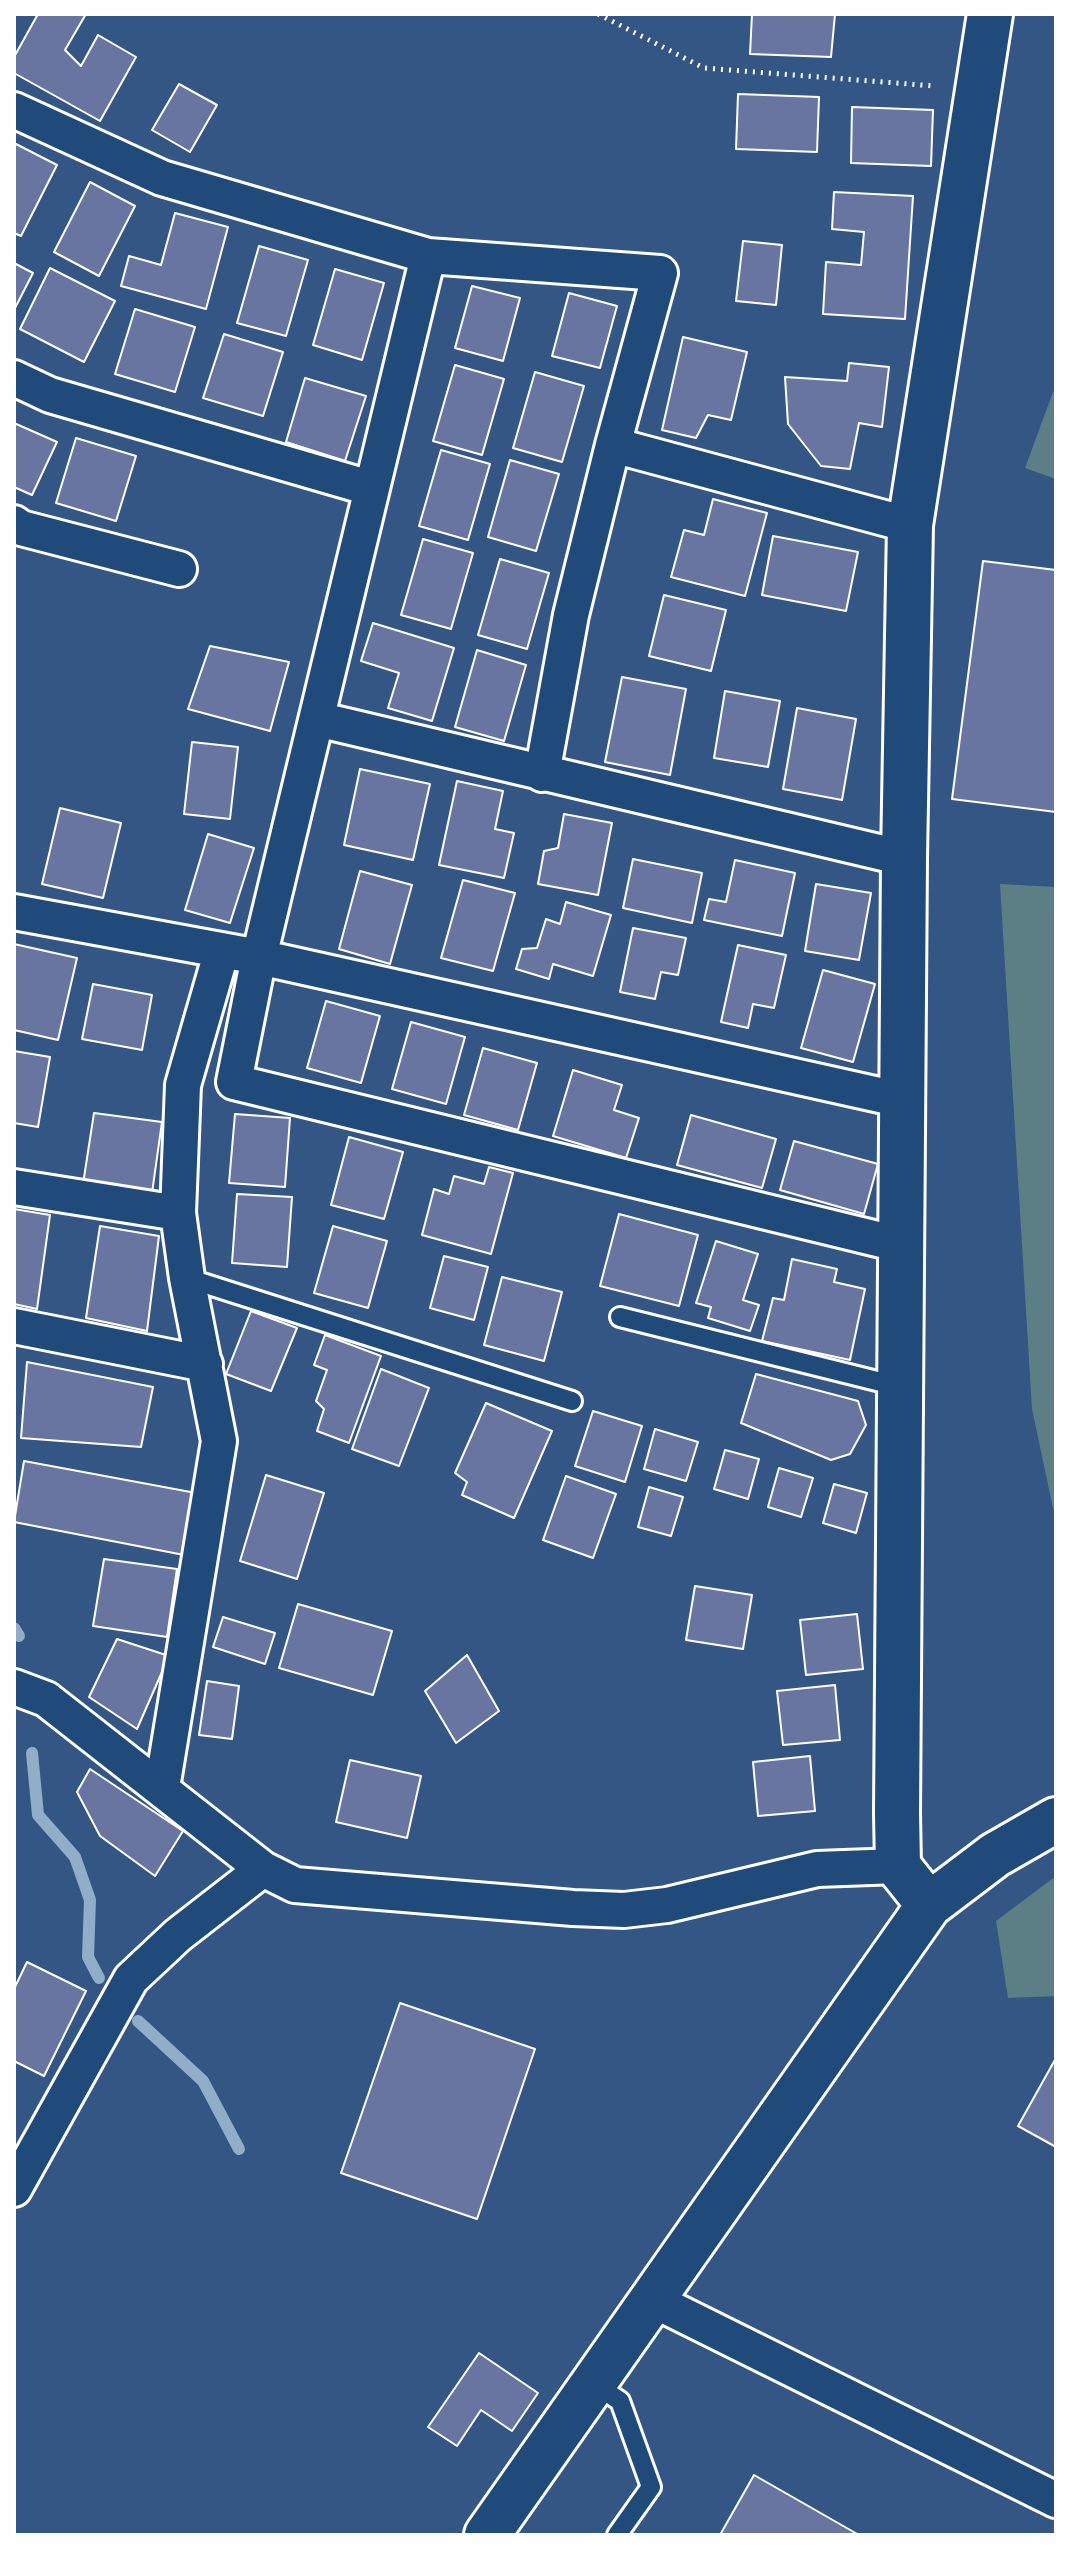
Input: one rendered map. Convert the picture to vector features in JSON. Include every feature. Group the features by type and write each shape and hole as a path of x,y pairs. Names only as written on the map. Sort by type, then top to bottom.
{"street":[{"path":"929,1905 898,1866 904,858 910,525 990,14"},
{"path":"14,110 162,178 428,256 660,273 571,615 542,774"},
{"path":"428,256 259,957 234,1082 902,1245"},
{"path":"14,378 50,395 370,488"},
{"path":"613,445 910,525"},
{"path":"14,523 21,528 179,569"},
{"path":"317,719 904,858"},
{"path":"14,912 259,957 902,1100"},
{"path":"162,1788 219,1441 187,1278 178,1213 183,1085 222,950"},
{"path":"14,1187 178,1213"},
{"path":"14,1326 205,1364"},
{"path":"14,1687 46,1699 263,1869 295,1885 624,1910 667,1905 817,1869 898,1866"},
{"path":"487,2535 929,1905 995,1855 1056,1820"},
{"path":"14,2189 131,1979 178,1935 263,1869"},
{"path":"653,2300 1056,2500"}],"lane":[{"path":"187,1278 572,1401"},
{"path":"620,1317 902,1387"},
{"path":"593,2383 620,2401 651,2487 622,2533"}],"path":[{"path":"598,14 704,68 979,90"}],"green space":[{"path":"1056,384 1056,479 1025,468"},
{"path":"1000,884 1056,887 1056,1522 1032,1409"},
{"path":"1056,1876 1056,1996 1008,1998 996,1921"}],"building":[{"path":"38,14 86,14 65,50 81,66 98,35 136,57 100,121 14,73 14,57"},
{"path":"752,14 835,14 831,57 750,54"},
{"path":"179,84 217,105 190,152 152,130"},
{"path":"738,94 819,97 817,152 736,149"},
{"path":"852,107 933,110 931,166 851,163"},
{"path":"14,143 57,165 21,236 14,233"},
{"path":"90,182 135,206 99,276 54,252"},
{"path":"834,192 913,196 905,319 823,314 826,262 861,265 864,232 832,229"},
{"path":"175,213 228,227 206,309 121,286 129,256 161,265"},
{"path":"743,241 782,245 776,305 736,301"},
{"path":"259,246 308,260 286,336 237,323"},
{"path":"14,263 33,273 14,310"},
{"path":"50,268 115,301 84,362 20,329"},
{"path":"335,269 384,283 362,360 313,345"},
{"path":"472,286 520,298 503,361 455,348"},
{"path":"569,293 617,306 600,368 552,356"},
{"path":"135,309 195,327 175,392 115,374"},
{"path":"224,334 283,352 263,416 203,398"},
{"path":"683,337 747,352 731,420 708,415 696,438 662,430"},
{"path":"849,363 889,367 882,427 859,423 850,469 821,466 788,424 785,377 847,381"},
{"path":"455,365 504,379 482,455 433,441"},
{"path":"535,372 584,386 562,462 513,448"},
{"path":"305,378 366,396 345,461 286,442"},
{"path":"14,423 57,442 32,495 14,487"},
{"path":"76,438 136,456 116,521 56,503"},
{"path":"441,450 490,464 468,540 419,526"},
{"path":"510,460 559,474 536,551 488,537"},
{"path":"713,499 767,513 745,596 671,577 684,530 704,535"},
{"path":"773,536 858,552 846,611 762,595"},
{"path":"423,539 473,553 451,629 401,615"},
{"path":"500,559 549,573 527,649 478,635"},
{"path":"983,561 1056,570 1056,812 952,799"},
{"path":"664,595 726,610 711,671 649,656"},
{"path":"373,623 454,648 432,721 388,708 399,673 361,661"},
{"path":"210,646 289,662 270,731 188,709"},
{"path":"477,650 526,665 504,741 455,727"},
{"path":"622,677 686,689 670,775 605,762"},
{"path":"725,691 780,701 768,767 714,758"},
{"path":"797,708 856,719 842,800 783,789"},
{"path":"192,742 238,747 230,819 184,814"},
{"path":"360,769 430,784 413,860 344,845"},
{"path":"457,781 503,791 495,829 514,833 504,878 439,865"},
{"path":"60,808 121,823 103,898 42,884"},
{"path":"564,814 612,823 598,895 538,884 544,851 558,848"},
{"path":"208,834 254,848 230,923 185,910"},
{"path":"633,859 702,873 692,923 623,908"},
{"path":"735,860 795,873 782,936 704,920 709,899 726,902"},
{"path":"360,871 412,885 390,964 339,949"},
{"path":"463,880 515,893 493,971 441,958"},
{"path":"816,884 871,893 859,960 805,951"},
{"path":"566,902 611,915 593,976 553,964 549,979 516,969 522,949 537,948 546,919 560,924"},
{"path":"633,928 686,938 678,975 661,972 655,999 620,992"},
{"path":"14,944 77,958 58,1040 14,1030"},
{"path":"738,945 786,955 774,1008 753,1004 748,1028 721,1022"},
{"path":"823,970 875,984 853,1062 801,1048"},
{"path":"93,984 152,995 142,1050 82,1039"},
{"path":"326,1001 380,1016 361,1083 307,1068"},
{"path":"411,1022 465,1037 446,1104 392,1089"},
{"path":"483,1048 537,1063 518,1130 464,1115"},
{"path":"14,1051 50,1057 38,1127 14,1123"},
{"path":"573,1070 622,1085 614,1110 639,1118 626,1158 553,1136"},
{"path":"94,1113 162,1122 152,1193 83,1184"},
{"path":"235,1114 290,1118 285,1187 229,1183"},
{"path":"691,1115 776,1139 762,1188 677,1165"},
{"path":"349,1137 403,1152 384,1219 331,1205"},
{"path":"794,1141 878,1164 864,1214 780,1190"},
{"path":"489,1167 513,1173 491,1254 422,1235 434,1189 449,1194 454,1176 484,1184"},
{"path":"237,1194 292,1197 287,1267 232,1263"},
{"path":"14,1209 50,1215 37,1309 14,1304"},
{"path":"619,1214 698,1235 679,1306 600,1286"},
{"path":"100,1226 159,1236 147,1331 86,1318"},
{"path":"333,1226 387,1241 368,1308 314,1293"},
{"path":"716,1241 758,1254 743,1300 759,1305 750,1331 708,1318 711,1307 696,1303"},
{"path":"444,1256 488,1267 474,1320 430,1308"},
{"path":"792,1259 837,1269 834,1282 865,1289 850,1360 762,1341 773,1298 784,1300"},
{"path":"502,1277 562,1292 544,1361 484,1345"},
{"path":"251,1311 297,1328 271,1391 226,1374"},
{"path":"325,1335 381,1356 349,1443 317,1431 324,1409 316,1401 327,1370 314,1365"},
{"path":"27,1362 153,1387 141,1447 21,1438"},
{"path":"381,1369 429,1388 399,1466 352,1449"},
{"path":"756,1374 858,1401 866,1425 850,1454 831,1460 741,1423"},
{"path":"486,1403 552,1431 514,1518 462,1495 467,1482 455,1473"},
{"path":"593,1411 642,1426 625,1482 575,1466"},
{"path":"655,1429 698,1442 686,1481 644,1469"},
{"path":"725,1450 759,1459 748,1499 714,1489"},
{"path":"24,1461 196,1493 184,1555 14,1522"},
{"path":"779,1468 813,1478 801,1517 768,1507"},
{"path":"266,1475 324,1493 297,1579 240,1561"},
{"path":"566,1476 616,1494 593,1558 543,1540"},
{"path":"834,1484 867,1493 856,1533 823,1523"},
{"path":"649,1487 683,1497 671,1536 638,1527"},
{"path":"104,1559 177,1569 167,1637 93,1626"},
{"path":"695,1586 752,1595 743,1649 686,1640"},
{"path":"298,1604 392,1631 373,1695 279,1668"},
{"path":"857,1614 863,1669 806,1675 800,1620"},
{"path":"223,1617 275,1633 265,1664 213,1647"},
{"path":"117,1639 169,1656 137,1729 89,1697"},
{"path":"467,1655 499,1711 456,1743 425,1691"},
{"path":"207,1681 239,1686 232,1739 199,1735"},
{"path":"835,1685 840,1740 783,1745 777,1691"},
{"path":"810,1756 815,1811 758,1816 753,1762"},
{"path":"350,1760 421,1776 407,1838 336,1822"},
{"path":"90,1769 183,1831 155,1876 100,1836 77,1792"},
{"path":"27,1962 86,1991 44,2076 14,2061 14,1989"},
{"path":"400,2003 535,2049 477,2219 341,2173"},
{"path":"1056,2058 1056,2147 1018,2126"},
{"path":"479,2353 538,2393 512,2431 481,2410 457,2446 428,2427"},
{"path":"754,2475 859,2535 720,2535"}],"waterway":[{"path":"14,1628 19,1636"},
{"path":"32,1753 38,1815 75,1857 90,1900 88,1957 99,1978"},
{"path":"138,2021 203,2081 239,2149"}]}
